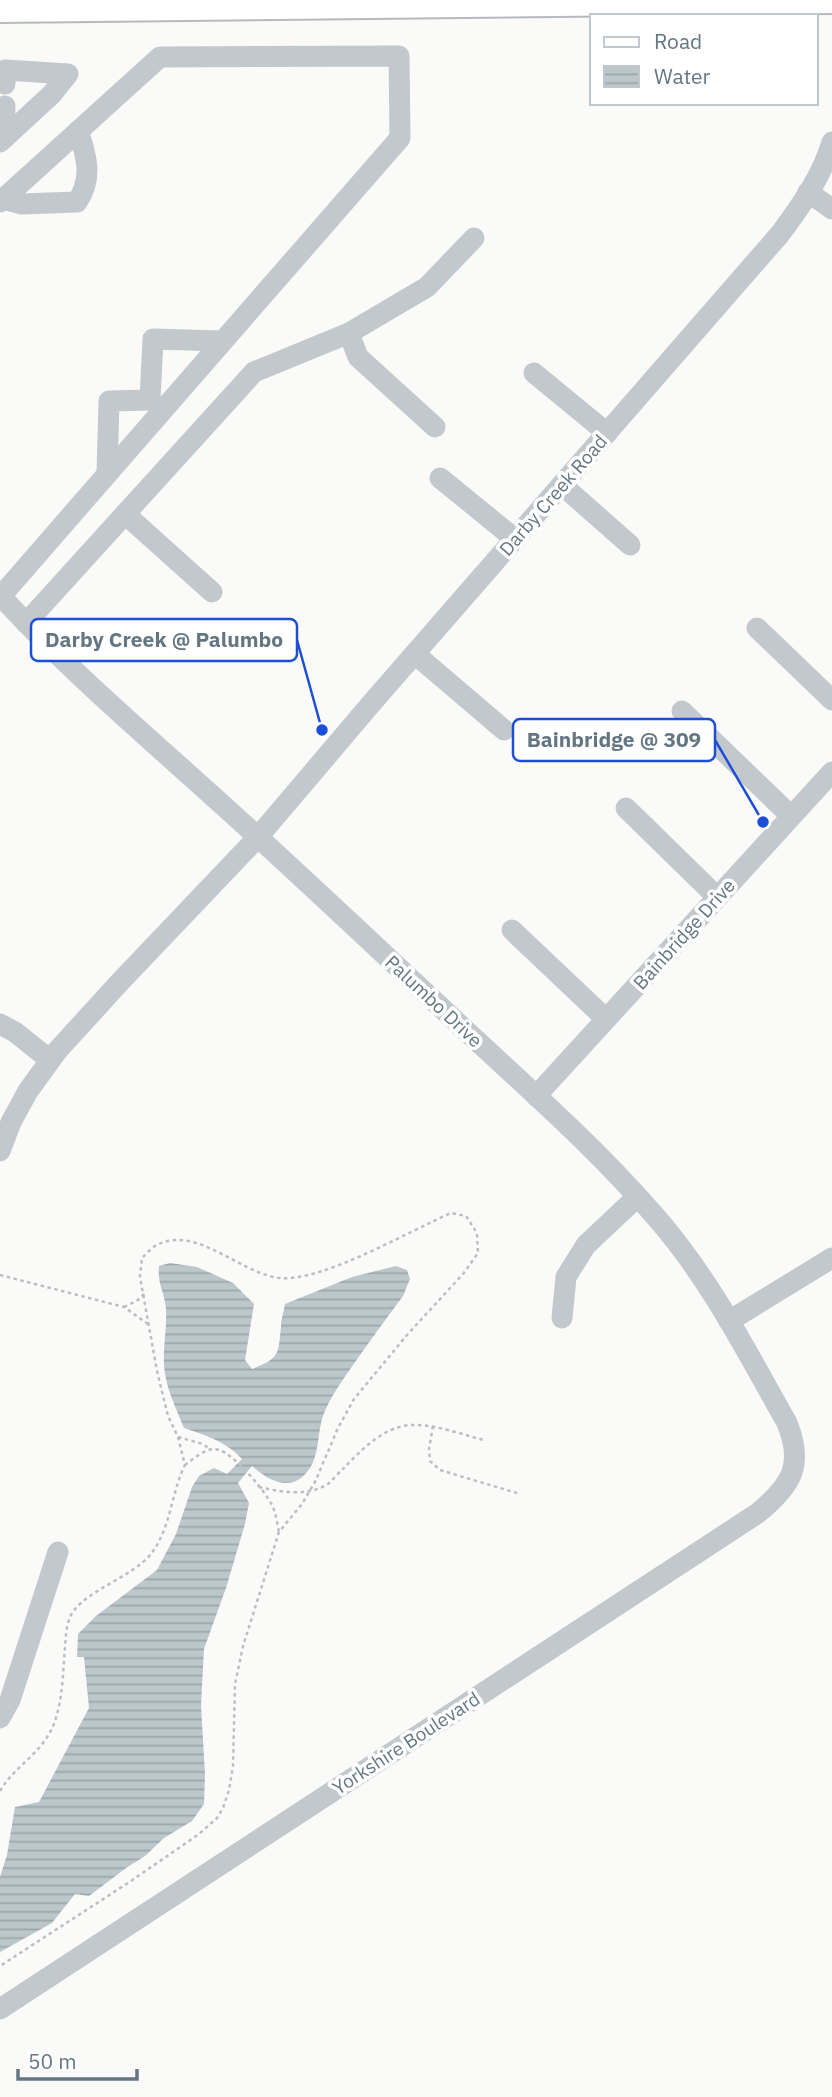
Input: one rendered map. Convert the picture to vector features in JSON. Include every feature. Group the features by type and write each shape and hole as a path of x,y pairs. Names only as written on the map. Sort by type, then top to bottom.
{"main road":[{"path":"0,9 832,0"}],"street":[{"path":"0,596 107,474 156,406 222,341 400,138 399,56 160,57 2,200"},
{"path":"2,140 52,94 68,74 5,77"},
{"path":"2,140 5,106"},
{"path":"2,200 22,204 77,202 84,192 88,172 86,153 78,131"},
{"name":"Darby Creek Road","path":"0,1147 27,1091 50,1060 258,837 780,234 828,165 832,142"},
{"path":"808,192 832,209"},
{"path":"26,623 254,372 349,333 427,287 474,237"},
{"path":"349,333 358,358 435,426"},
{"path":"156,406 153,339 222,341"},
{"path":"534,373 607,433"},
{"path":"107,474 109,401 156,406"},
{"path":"440,478 515,539"},
{"path":"562,485 630,545"},
{"path":"125,514 212,592"},
{"name":"Palumbo Drive","path":"0,596 69,666 258,837 536,1096 661,1223 687,1256 729,1321 787,1423 793,1439 795,1461"},
{"path":"757,628 832,700"},
{"path":"415,654 504,730"},
{"path":"682,711 791,816"},
{"name":"Bainbridge Drive","path":"536,1096 832,772"},
{"path":"626,808 717,897"},
{"path":"512,930 606,1019"},
{"path":"0,1024 15,1032 50,1060"},
{"path":"562,1318 566,1277 586,1245 637,1197"},
{"path":"729,1321 832,1258"},
{"name":"Yorkshire Boulevard","path":"0,2009 758,1513 784,1489 795,1461"},
{"path":"0,1718 10,1700 58,1552"}],"path":[{"path":"0,1966 188,1842 216,1818 223,1808 233,1766 235,1684 243,1646 279,1532 310,1491 354,1399 407,1335 463,1274 478,1253 477,1233 466,1216 451,1213 364,1254 309,1275 282,1278 260,1274 195,1242 176,1239 157,1244 142,1258 140,1277 168,1416 178,1437 185,1465"},
{"path":"0,1275 124,1307 149,1325"},
{"path":"124,1307 144,1294"},
{"path":"259,1487 295,1493 328,1484 362,1449 384,1434 407,1425 433,1426 484,1440"},
{"path":"433,1426 430,1461 440,1470 520,1494"},
{"path":"178,1437 204,1444 211,1450"},
{"path":"0,1791 38,1751 55,1721 71,1614 83,1602 135,1569 150,1554 163,1535 178,1480 185,1465 203,1452 211,1450 219,1450 233,1459 272,1505 279,1532"}],"water":[{"path":"170,1263 197,1267 233,1283 254,1304 245,1360 252,1369 268,1362 276,1354 285,1304 352,1277 396,1266 407,1270 410,1279 403,1296 329,1402 321,1423 314,1459 307,1472 293,1482 286,1483 272,1480 252,1466 238,1483 249,1503 245,1524 204,1649 201,1705 204,1804 192,1821 164,1838 145,1856 89,1896 75,1894 52,1923 0,1952 0,1877 7,1855 15,1807 39,1802 89,1708 84,1657 77,1657 78,1634 96,1616 157,1570 176,1534 192,1487 199,1476 214,1468 227,1474 242,1459 223,1444 184,1428 171,1397 164,1365 166,1309 159,1272 159,1266"}],"place":[{"name":"Darby Creek @ Palumbo","path":"322,730"},
{"name":"Bainbridge @ 309","path":"763,822"}]}
